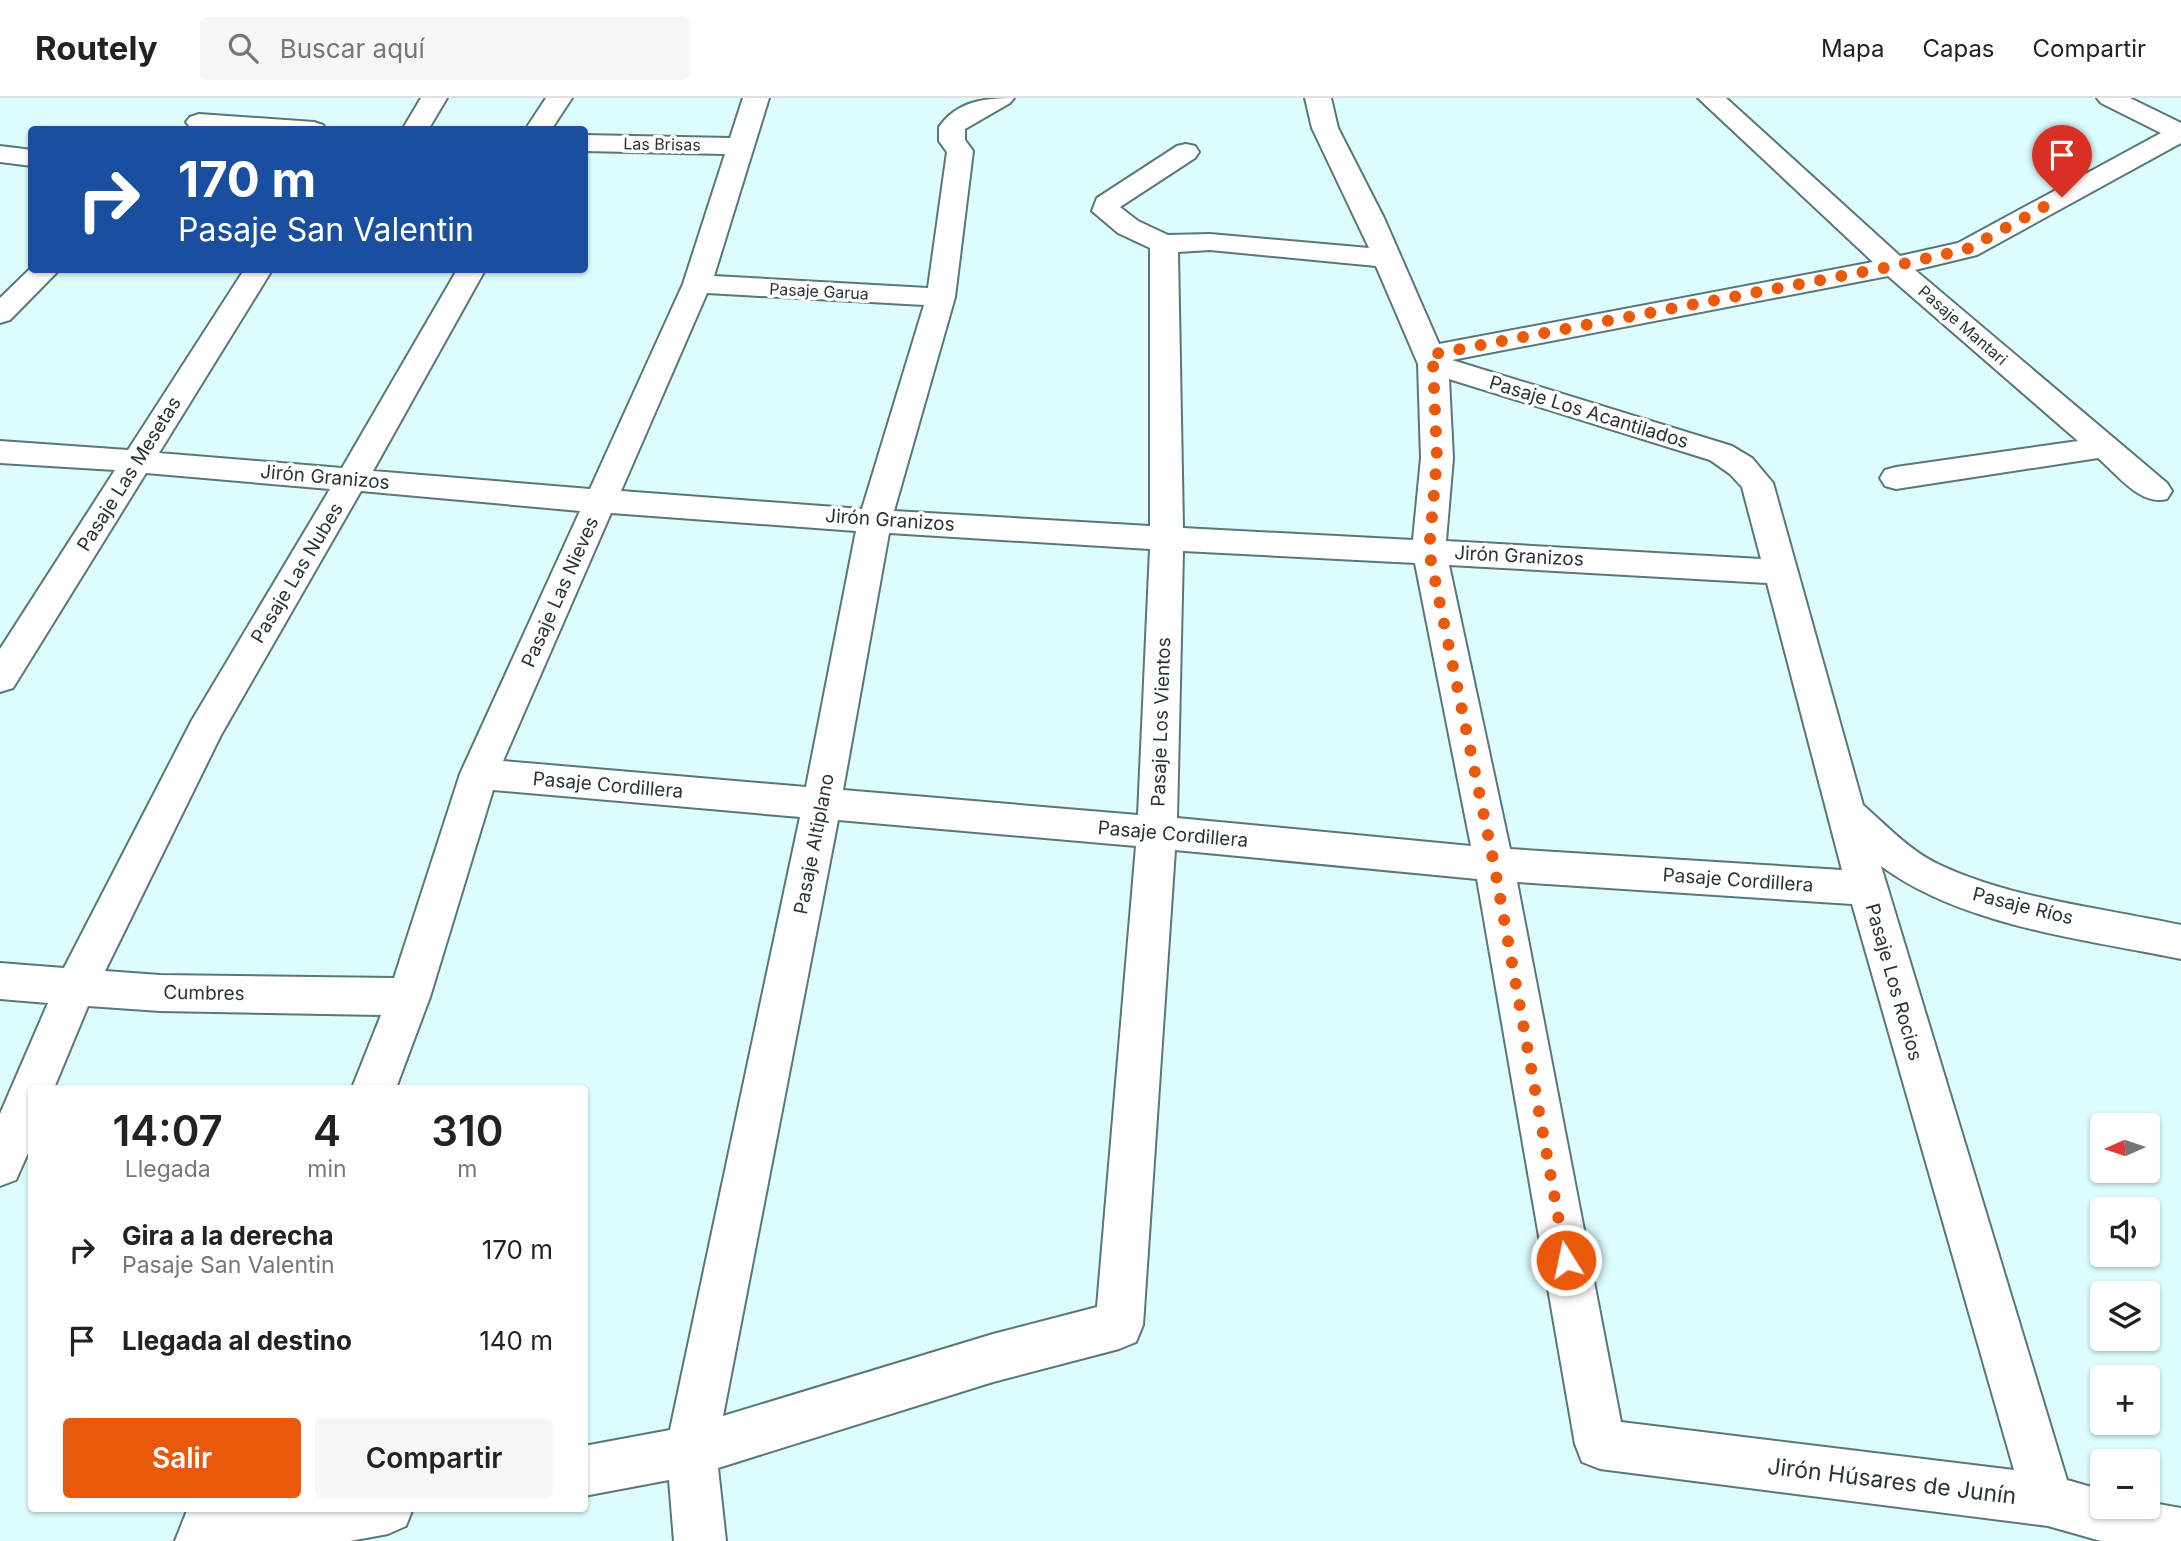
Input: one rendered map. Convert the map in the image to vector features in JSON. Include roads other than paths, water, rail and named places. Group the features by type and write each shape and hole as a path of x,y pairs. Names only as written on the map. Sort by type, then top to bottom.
{"street":[{"path":"195,126 225,98"},
{"path":"417,126 434,98"},
{"path":"541,126 559,98"},
{"name":"Pasaje Las Nieves","path":"375,1085 409,996 479,774 697,284 756,98"},
{"name":"Pasaje Altiplano","path":"699,1541 691,1451 822,803 875,519 941,297 960,151 952,141 952,127 961,118 1001,98"},
{"path":"1318,98 1325,128 1370,218 1431,360 1437,458 1429,551 1494,864"},
{"name":"Pasaje Mantari","path":"1711,98 1894,266 2156,491"},
{"path":"2110,98 2181,133"},
{"path":"1431,360 1967,249 2181,133"},
{"name":"Las Brisas","path":"588,143 740,146"},
{"path":"1186,152 1107,204 1106,211 1111,217 1164,244 1210,242 1258,245 1385,258"},
{"path":"0,154 28,158"},
{"name":"Pasaje Los Vientos","path":"691,1451 993,1358 1119,1325 1157,832 1167,540 1164,244"},
{"path":"0,314 42,273"},
{"name":"Pasaje Las Mesetas","path":"0,678 256,273"},
{"name":"Pasaje Las Nubes","path":"34,1085 76,986 205,730 469,273"},
{"name":"Pasaje Garua","path":"697,284 941,297"},
{"name":"Pasaje Los Acantilados","path":"1431,360 1721,453 1741,466"},
{"path":"1896,478 2105,447"},
{"name":"Jirón Granizos","path":"0,452 138,460 601,501 1167,540 1429,551 1781,572"},
{"name":"Pasaje Los Rocios","path":"1741,466 1757,483 1867,888 2048,1500"},
{"name":"Pasaje Cordillera","path":"479,774 1157,832 1494,864 1867,888"},
{"name":"Pasaje Ríos","path":"1846,812 1885,848 1922,875 1978,897 2181,942"},
{"name":"Jirón Húsares de Junín","path":"1494,864 1600,1444 2048,1500 2141,1527 2181,1534"},
{"name":"Cumbres","path":"0,981 160,993 409,996"},
{"name":"Pasaje Las Nubes","path":"0,1164 28,1099"},
{"path":"588,1470 691,1451"},
{"path":"201,1541 212,1512"},
{"path":"218,1541 367,1512"}]}
